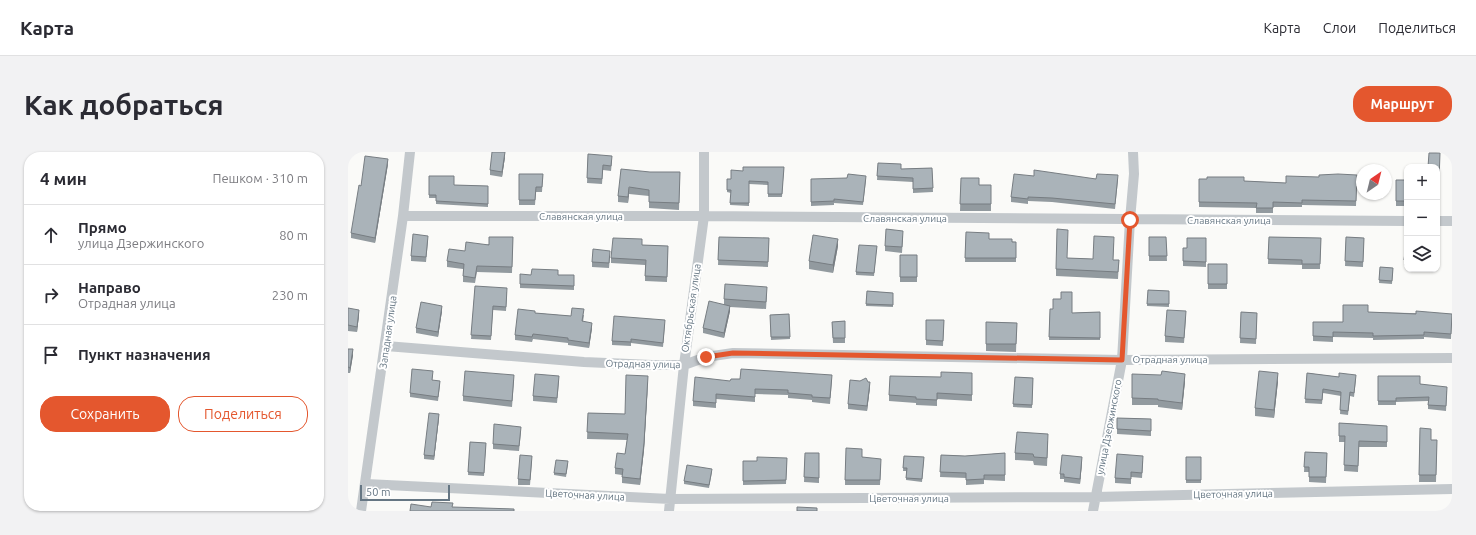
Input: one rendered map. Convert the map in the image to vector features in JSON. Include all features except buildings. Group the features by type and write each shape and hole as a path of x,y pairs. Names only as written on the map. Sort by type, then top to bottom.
{"street":[{"name":"Западная улица","path":"362,511 386,346 410,152"},
{"name":"Октябрьская улица","path":"669,511 684,365 704,216 704,152"},
{"name":"улица Дзержинского","path":"1093,511 1122,360 1134,174 1133,152"},
{"name":"Славянская улица","path":"403,216 704,216 1404,221"},
{"path":"1440,221 1452,221"},
{"name":"Отрадная улица","path":"386,346 584,362 684,365 706,357 733,353 1122,360 1452,358"},
{"name":"Цветочная улица","path":"366,484 670,499 1095,497 1452,489"}],"route":[{"path":"706,357 733,353 1122,360 1130,220"}]}
